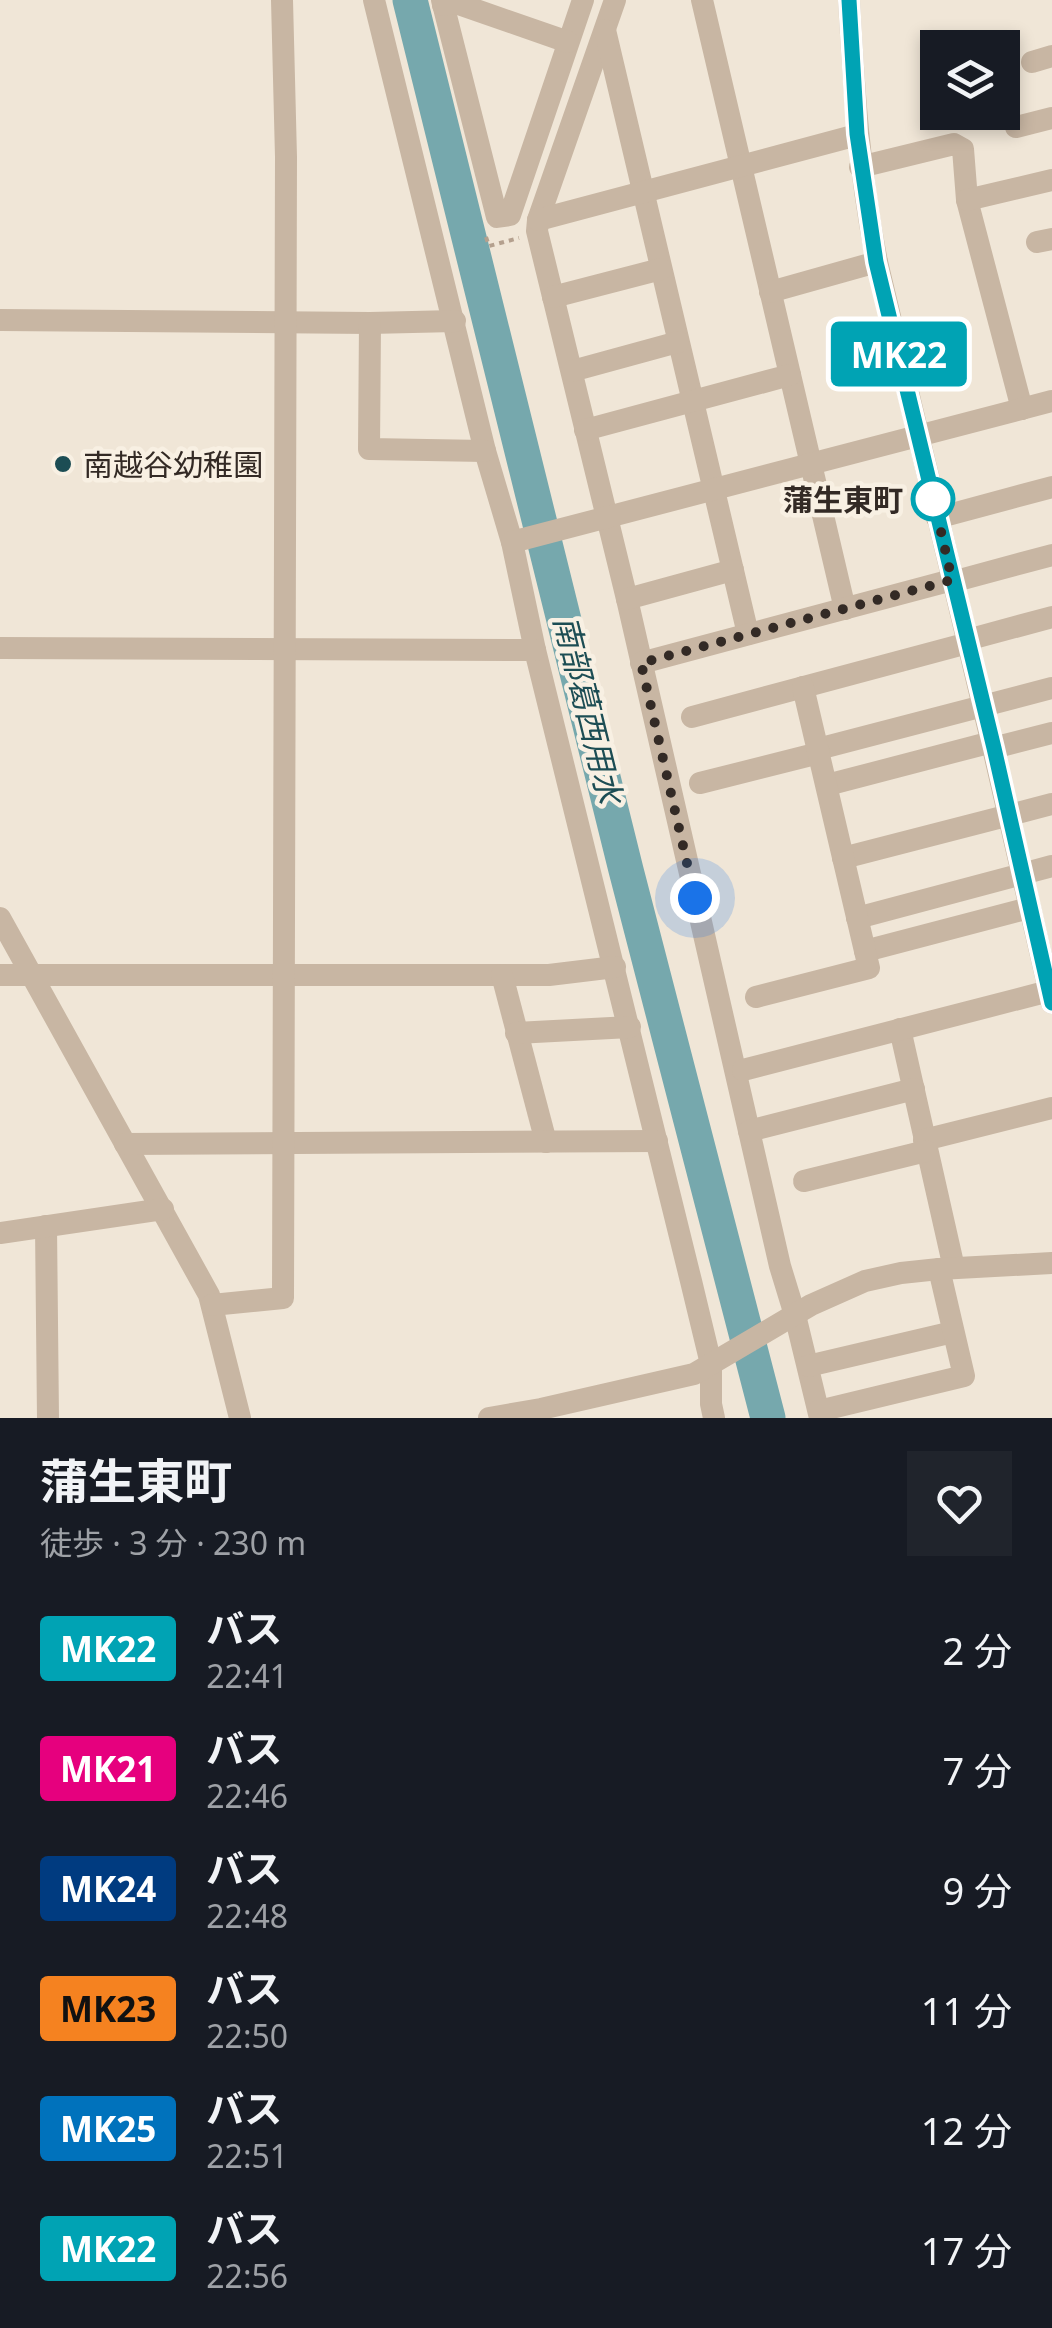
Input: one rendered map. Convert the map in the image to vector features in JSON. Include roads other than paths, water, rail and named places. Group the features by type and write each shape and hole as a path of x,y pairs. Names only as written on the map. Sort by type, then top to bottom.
{"street":[{"path":"212,1305 283,1298 286,157 282,0"},
{"path":"374,0 484,451 517,540 536,650 657,1142 716,1360 711,1404 714,1418"},
{"path":"568,42 456,3 442,2 498,218 510,215 583,0"},
{"path":"615,0 538,220 538,231 780,1266 819,1414 964,1376 925,1146 900,1029"},
{"path":"702,0 845,609"},
{"path":"742,1070 900,1029 1051,997 1044,929 1029,908 876,262 860,167 850,0"},
{"path":"604,28 748,634"},
{"path":"1020,126 1052,118"},
{"path":"538,220 857,134"},
{"path":"860,167 954,144 964,149 968,200 1022,409"},
{"path":"968,200 1052,180"},
{"path":"770,292 876,262"},
{"path":"553,297 661,269"},
{"path":"0,320 454,321"},
{"path":"370,323 369,449 484,451"},
{"path":"572,371 678,342"},
{"path":"586,430 790,375"},
{"path":"517,540 1052,401"},
{"path":"937,518 1052,486"},
{"path":"641,663 1052,556"},
{"path":"626,599 733,570"},
{"path":"692,717 1052,618"},
{"path":"0,648 536,650"},
{"path":"756,997 869,968 803,687"},
{"path":"700,782 1052,688"},
{"path":"827,785 1052,733"},
{"path":"844,858 1052,804"},
{"path":"857,918 1052,866"},
{"path":"865,951 1029,908"},
{"path":"0,918 209,1296 240,1418"},
{"path":"0,974 502,975 615,967"},
{"path":"502,975 546,1142"},
{"path":"516,1033 630,1027"},
{"path":"749,1131 914,1089"},
{"path":"804,1181 1052,1108"},
{"path":"125,1144 657,1142"},
{"path":"0,1233 163,1209"},
{"path":"46,1226 48,1418"},
{"path":"489,1418 542,1414 694,1374 812,1305 865,1281 901,1273 1052,1264"},
{"path":"808,1366 954,1332"}],"waterway":[{"name":"南部葛西用水","path":"410,0 626,870 768,1418"}],"place":[{"name":"南越谷幼稚園","path":"63,464"},
{"name":"蒲生東町","path":"933,499"}]}
